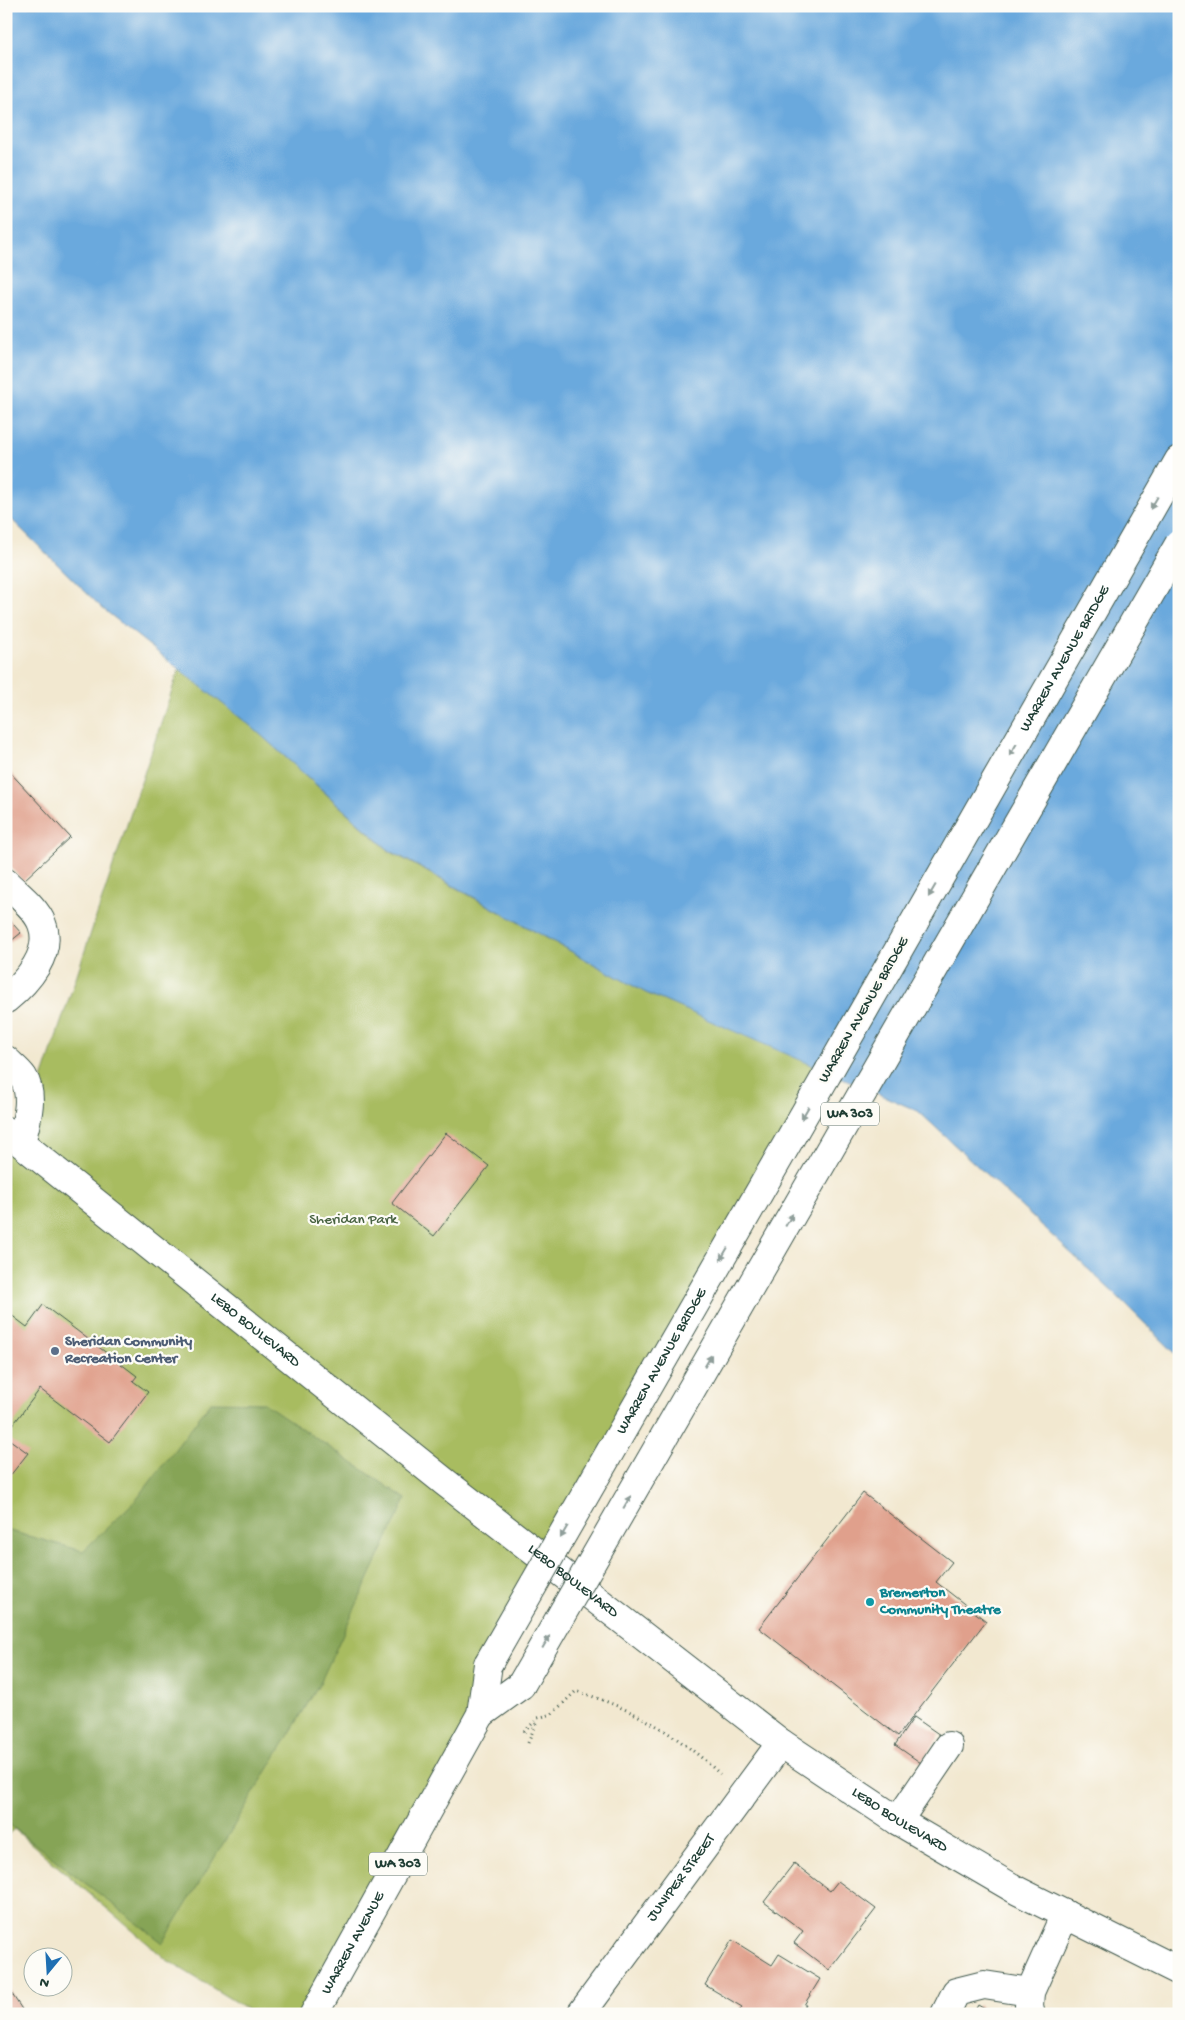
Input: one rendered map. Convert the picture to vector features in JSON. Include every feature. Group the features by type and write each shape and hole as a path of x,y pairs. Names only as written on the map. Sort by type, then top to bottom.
{"main road":[{"name":"WARREN AVENUE BRIDGE","path":"488,1664 1179,460"},
{"name":"WARREN AVENUE","path":"481,1714 521,1685 1179,544"},
{"path":"6,883 31,908 42,924 44,942 40,958 31,976 6,999"},
{"path":"6,1060 23,1077 28,1093 29,1107 14,1136"},
{"name":"LEBO BOULEVARD","path":"14,1136 438,1477 781,1743 898,1822 1018,1891 1179,1971"},
{"name":"WARREN AVENUE","path":"314,2014 481,1714 488,1664"},
{"name":"JUNIPER STREET","path":"581,2014 781,1743"},
{"path":"898,1822 949,1746"},
{"path":"945,2014 956,1992 984,1985 1030,2003 1065,1914"}],"path":[{"path":"524,1732 538,1718 552,1714 576,1691 611,1702 651,1722 697,1753 743,1795"},
{"path":"528,1743 538,1718"}],"green space":[{"name":"Sheridan Park","path":"179,669 252,727 389,851 646,993 829,1071 488,1664 481,1714 314,2014 255,2014 167,1960 14,1829 6,1838 6,1131 21,1142"},
{"path":"211,1402 264,1403 406,1499 319,1685 163,1943 6,1822 6,1530 83,1551 137,1499"}],"water":[{"path":"6,6 1179,6 1179,1357 1116,1295 918,1111 646,993 389,850 252,727 102,608 6,514"}],"building":[{"path":"6,768 70,837 23,881 6,863"},
{"path":"6,916 21,933 6,945"},
{"path":"446,1133 489,1166 434,1236 392,1203"},
{"name":"Sheridan Community Recreation Center","path":"43,1305 137,1376 133,1381 148,1392 110,1442 40,1389 6,1434 6,1311 27,1327"},
{"path":"6,1437 28,1453 6,1481"},
{"name":"Bremerton Community Theatre","path":"863,1493 952,1562 936,1582 986,1621 898,1736 759,1628"},
{"path":"914,1717 940,1735 921,1763 895,1745"},
{"path":"794,1863 830,1891 838,1881 876,1909 829,1970 794,1943 803,1931 764,1902"},
{"path":"732,1940 772,1965 779,1954 820,1979 804,2005 806,2005 801,2014 740,2014 738,2013 742,2007 705,1985"},
{"path":"6,1985 25,2014 6,2014"},
{"path":"978,2005 993,2014 973,2014"}],"place":[{"name":"Sheridan Community Recreation Center","path":"55,1351"},
{"name":"Bremerton Community Theatre","path":"870,1602"}]}
